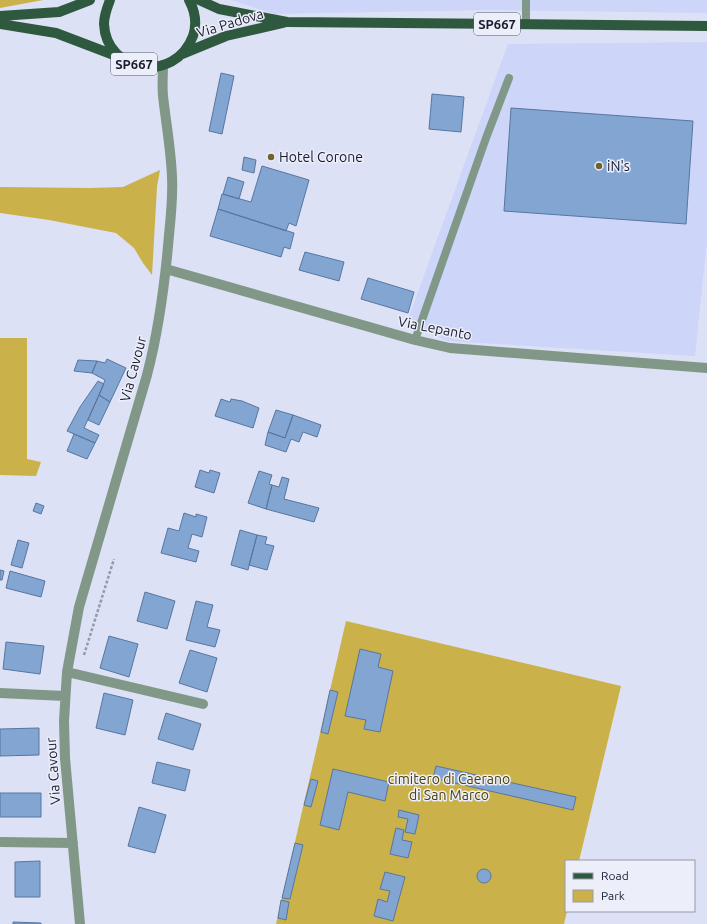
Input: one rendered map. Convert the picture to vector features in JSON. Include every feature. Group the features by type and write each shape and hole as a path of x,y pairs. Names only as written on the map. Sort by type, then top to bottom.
{"main road":[{"path":"0,16 59,12 90,0"},
{"name":"Via Padova","path":"110,0 105,12 104,24 107,37 113,48 121,57"},
{"name":"Via Padova","path":"0,24 56,33 121,57 141,67 152,67 173,61 182,54 190,44 194,32 195,19 193,6 190,0"},
{"name":"Via Padova","path":"199,0 219,9 287,22 707,26"},
{"name":"Via Padova","path":"182,54 226,36 287,22"}],"street":[{"name":"Via Cavour","path":"80,924 65,758 64,721 67,672 79,607 147,375 162,306 172,200 172,177 163,94 163,65"},
{"name":"Via Lepanto","path":"166,269 415,340 450,348 707,368"},
{"path":"67,672 78,676 204,704"},
{"path":"0,692 65,696"},
{"path":"0,842 73,844"}],"lane":[{"path":"526,0 526,24"},
{"path":"415,340 486,138 509,78"}],"path":[{"path":"78,676 114,559"}],"shaded area":[{"path":"231,0 707,0 707,13 489,10 274,14"},
{"path":"707,42 707,240 695,356 447,341 407,322 508,44"}],"green space":[{"path":"0,0 43,0 0,8"},
{"path":"160,170 157,187 152,275 134,248 116,233 49,220 0,213 0,187 123,187"},
{"path":"0,338 27,338 27,459 41,462 36,476 0,475"},
{"name":"cimitero di Caerano di San Marco","path":"346,621 621,686 579,860 565,860 565,912 567,912 564,924 276,924"}],"building":[{"path":"221,73 234,76 222,134 209,131"},
{"path":"432,94 464,97 461,132 429,129"},
{"name":"iN's","path":"511,108 693,121 686,224 504,211"},
{"path":"244,157 256,160 254,173 242,170"},
{"path":"262,166 309,180 296,226 289,223 286,231 218,209 222,194 251,202"},
{"path":"228,177 244,182 239,199 223,194"},
{"path":"218,209 294,233 290,249 284,247 281,257 210,236"},
{"path":"305,252 344,262 339,281 299,270"},
{"path":"368,278 414,292 408,313 361,299"},
{"path":"107,359 126,368 110,402 99,395 105,380 92,373 97,361 105,363"},
{"path":"78,360 97,361 92,373 74,371"},
{"path":"98,381 104,384 84,428 99,435 95,443 67,431 80,407"},
{"path":"99,395 110,402 99,425 88,420"},
{"path":"221,399 230,402 231,399 242,401 259,408 253,428 215,416"},
{"path":"276,410 293,415 285,438 268,432"},
{"path":"293,415 321,425 317,437 303,432 299,442 291,439 286,452 265,445 268,432 285,438"},
{"path":"74,434 95,443 87,459 67,451"},
{"path":"200,470 209,473 210,470 220,473 214,493 195,487"},
{"path":"259,471 272,475 269,484 272,485 266,509 248,503"},
{"path":"282,477 289,479 284,499 319,508 314,522 266,509 272,485 279,487"},
{"path":"36,503 44,506 41,514 33,511"},
{"path":"184,513 196,517 196,514 207,517 202,537 192,534 188,548 199,551 196,562 161,553 168,528 179,531"},
{"path":"240,530 257,535 248,570 231,565"},
{"path":"257,535 267,537 265,544 274,546 267,570 249,565"},
{"path":"18,540 29,543 22,568 11,565"},
{"path":"0,570 4,571 2,580 0,580"},
{"path":"10,571 45,581 41,597 6,588"},
{"path":"145,592 175,601 167,629 137,621"},
{"path":"196,601 213,605 207,627 220,630 215,647 186,640"},
{"path":"109,636 138,644 129,677 100,668"},
{"path":"6,642 44,646 40,674 3,669"},
{"path":"360,649 381,654 378,667 393,671 380,732 364,729 366,720 345,716"},
{"path":"190,650 217,658 207,692 179,683"},
{"path":"330,690 338,692 328,734 321,732"},
{"path":"104,693 133,700 125,735 96,728"},
{"path":"166,713 201,724 193,750 158,739"},
{"path":"39,728 39,755 0,756 0,729"},
{"path":"157,762 190,770 185,791 152,783"},
{"path":"436,766 576,797 573,810 433,778"},
{"path":"333,769 389,782 385,801 348,792 339,830 320,825"},
{"path":"311,779 318,781 311,807 304,805"},
{"path":"0,793 41,793 41,817 0,817"},
{"path":"139,807 166,815 155,853 128,846"},
{"path":"399,810 419,815 415,834 405,832 408,819 398,817"},
{"path":"396,828 404,830 402,840 412,842 408,858 390,854"},
{"path":"295,843 303,845 290,899 282,898"},
{"path":"40,861 40,897 15,897 15,862"},
{"path":"484,869 489,871 491,876 489,881 484,883 479,881 477,876 479,871"},
{"path":"385,872 405,877 393,921 374,916 378,899 387,902 390,891 380,889"},
{"path":"281,900 289,902 286,920 278,918"},
{"path":"13,922 41,923 41,924 13,924"}],"place":[{"name":"Hotel Corone","path":"271,157"},
{"name":"iN's","path":"599,166"}]}
